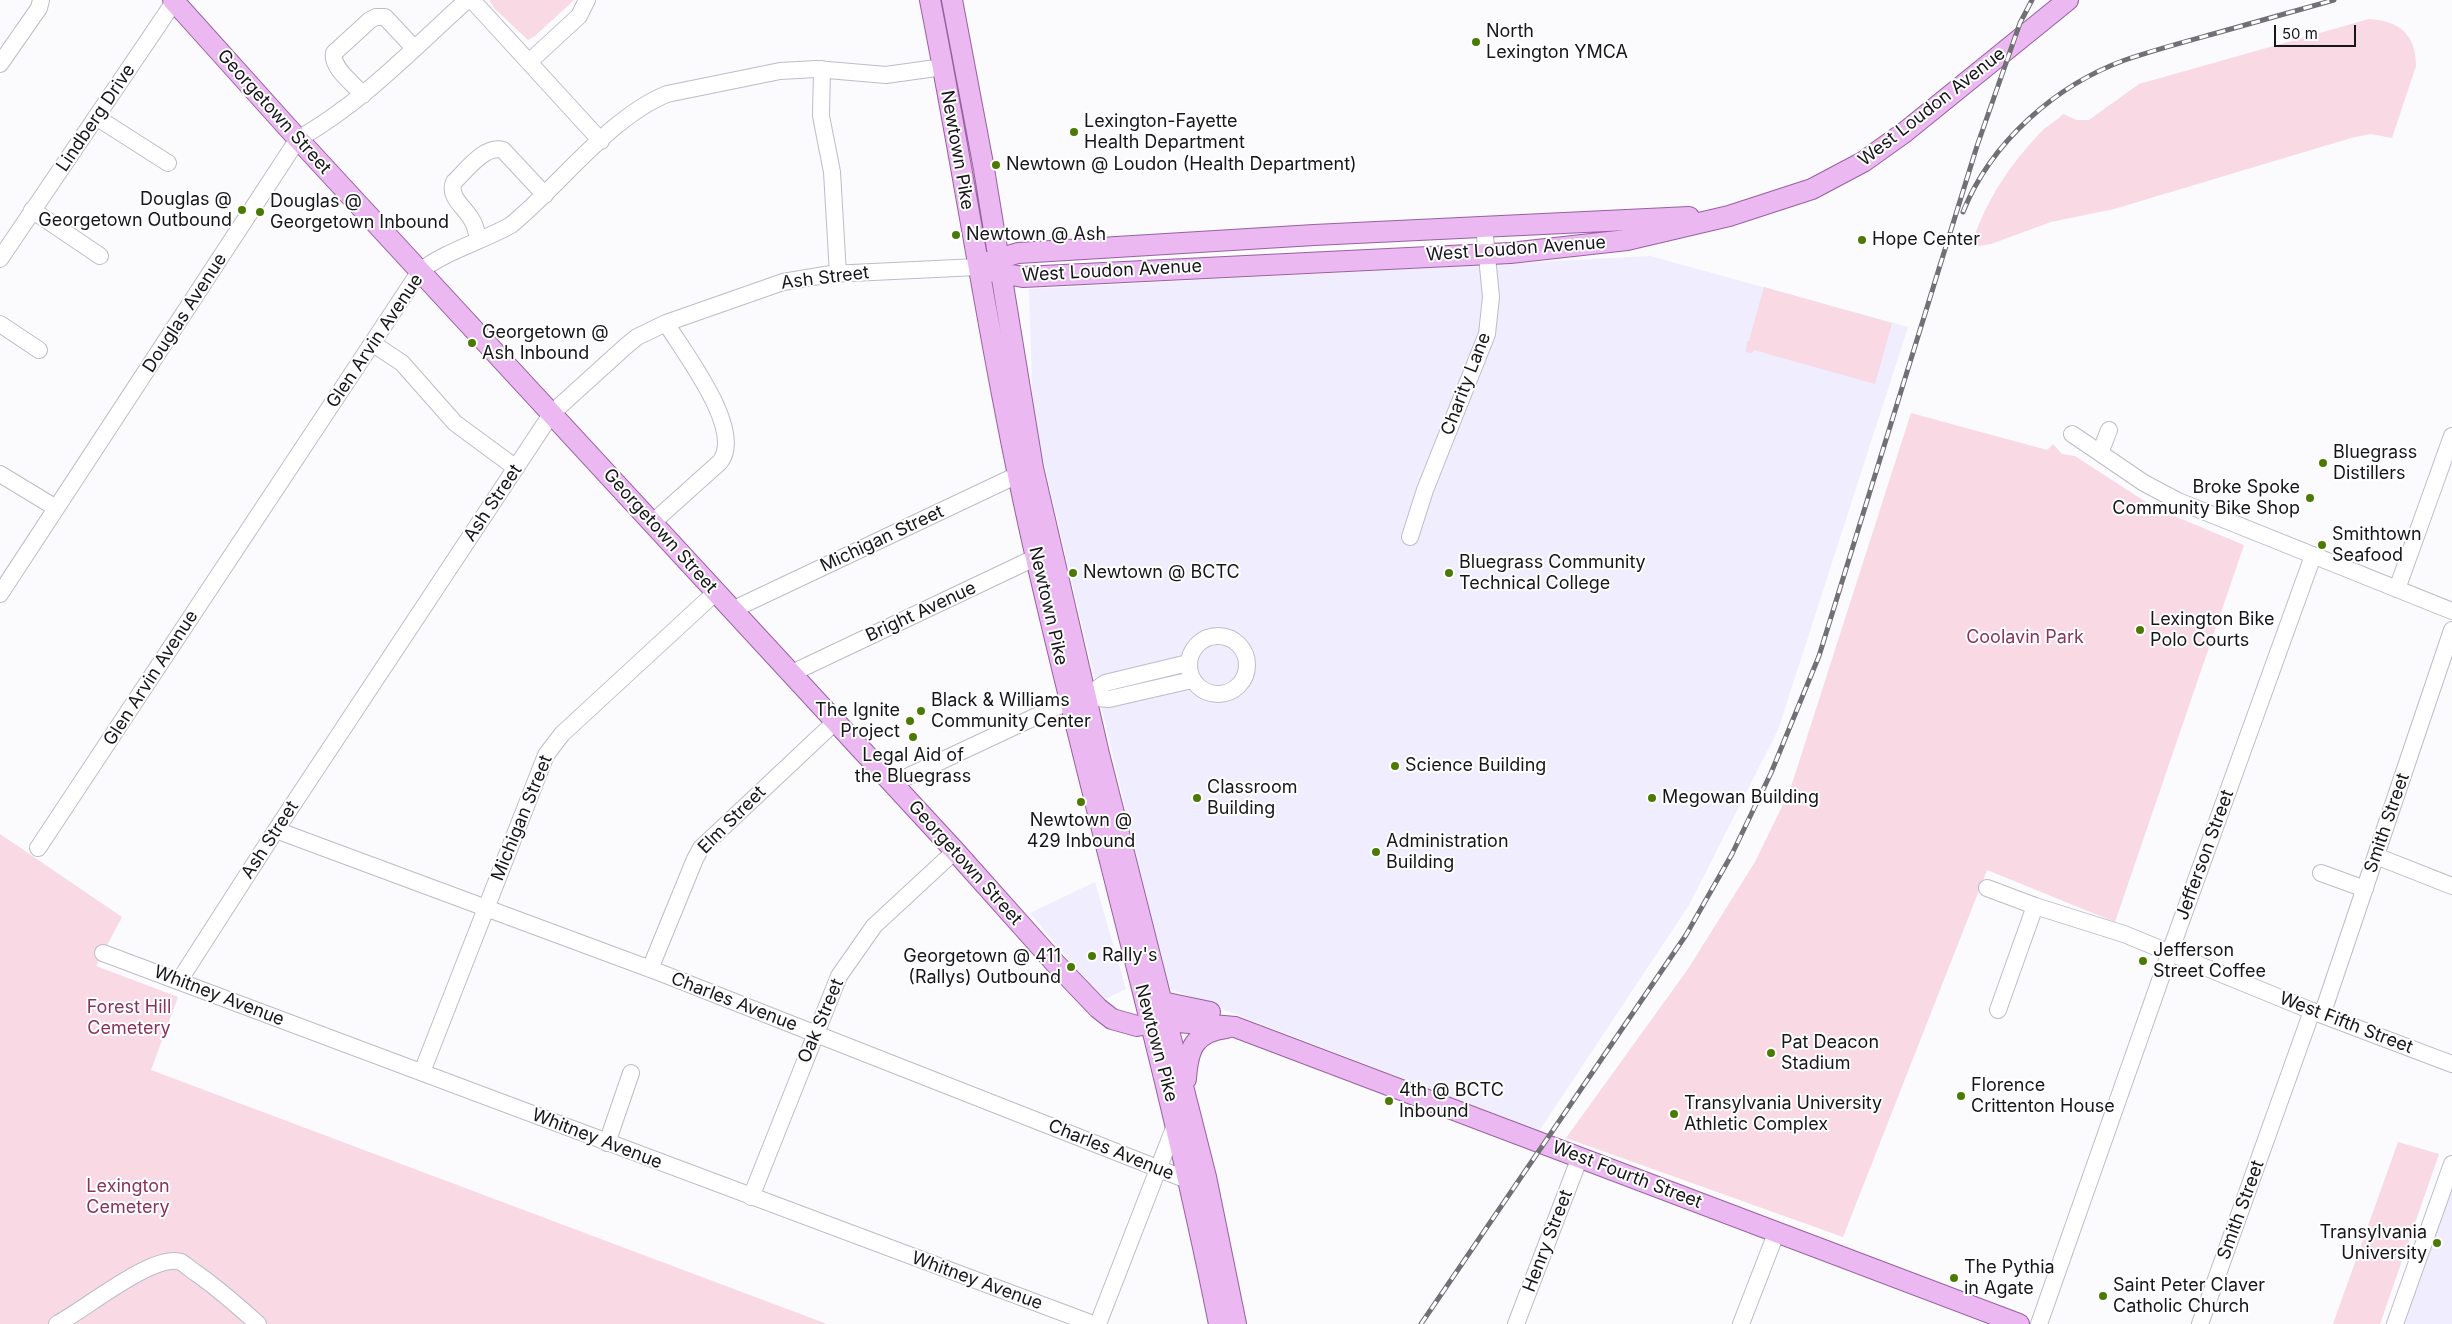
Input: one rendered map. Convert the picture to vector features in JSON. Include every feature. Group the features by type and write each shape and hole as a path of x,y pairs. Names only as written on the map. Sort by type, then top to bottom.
{"main road":[{"name":"Newtown Pike","path":"930,0 977,267 1026,471 1043,554 1077,699 1160,1015 1185,1092 1209,1187 1236,1324"},
{"name":"Newtown Pike","path":"952,0 1000,266 1026,471"},
{"name":"West Loudon Avenue","path":"977,267 1000,266 1023,277 1510,253 1627,240 1729,216 1806,191 1856,166 1905,132 2068,0"},
{"name":"Georgetown Street","path":"174,1 298,139 792,673 892,784 956,851 1098,1008 1118,1022 1137,1026 1160,1015"},
{"name":"West Loudon Avenue","path":"1000,266 1018,253 1047,251 1484,226 1729,216"},
{"name":"Newtown Pike","path":"1160,1015 1176,1123 1190,1181 1219,1324"},
{"name":"West Fourth Street","path":"1160,1015 1235,1027 2019,1324"},
{"path":"1185,1092 1189,1054 1193,1045 1204,1034 1235,1027"}],"street":[{"path":"0,64 38,8 41,0"},
{"name":"Douglas Avenue","path":"0,594 298,139 337,116 363,95 467,0"},
{"path":"472,0 601,141"},
{"path":"529,62 579,16 587,0"},
{"name":"Lindberg Drive","path":"0,259 174,1"},
{"path":"363,95 338,67 334,57 334,53 348,40 370,20 380,16 385,17 414,48"},
{"name":"Glen Arvin Avenue","path":"38,848 420,271 478,240 511,226 629,115 653,100 667,94 780,71 822,70 886,75 943,67"},
{"path":"822,70 820,116 832,172 838,274"},
{"path":"96,117 168,163"},
{"path":"478,240 472,218 455,198 452,187 454,182 486,152 491,149 503,150 545,195"},
{"path":"32,210 100,256"},
{"name":"Charity Lane","path":"1410,537 1425,490 1487,334 1491,297 1484,226"},
{"name":"Ash Street","path":"179,981 276,830 552,414 637,337 666,323 768,286 838,274 977,267"},
{"path":"652,523 720,462 727,450 726,435 717,406 666,323"},
{"path":"0,324 39,350"},
{"path":"372,343 402,364 456,423 516,468"},
{"path":"2100,453 2110,430"},
{"path":"2072,434 2144,483 2178,501 2452,611"},
{"path":"2397,590 2452,436"},
{"name":"Michigan Street","path":"732,610 1026,471"},
{"path":"0,474 56,508"},
{"name":"Bright Avenue","path":"792,673 1043,554"},
{"name":"Jefferson Street","path":"2039,1324 2170,952 2313,556"},
{"name":"Michigan Street","path":"422,1072 538,770 552,745 716,592"},
{"name":"Smith Street","path":"2200,1324 2365,889 2452,630"},
{"path":"1222,636 1232,638 1240,645 1248,663 1247,673 1235,690 1225,694 1210,694 1197,686 1192,680 1188,662 1196,646 1203,640 1222,636"},
{"path":"892,784 1077,699 1104,683 1188,662"},
{"path":"1077,699 1108,699 1192,680"},
{"name":"Elm Street","path":"650,969 695,859 702,848 836,721"},
{"name":"Charles Avenue","path":"276,830 650,969 1190,1181"},
{"name":"Oak Street","path":"751,1197 838,976 874,926 956,851"},
{"path":"2376,856 2452,886"},
{"path":"2321,872 2365,889"},
{"name":"West Fifth Street","path":"1988,888 2035,906 2124,934 2317,1013 2452,1064"},
{"path":"1998,1010 2035,906"},
{"name":"Whitney Avenue","path":"103,953 1093,1324"},
{"path":"607,1143 632,1073"},
{"path":"1098,1324 1176,1123"},
{"name":"Henry Street","path":"1516,1324 1580,1157"},
{"path":"2395,1324 2452,1164"},
{"path":"1741,1324 1777,1231"},
{"path":"57,1324 78,1313 141,1270 163,1262 180,1262 219,1289 258,1324"}],"shaded area":[{"name":"Bluegrass Community Technical College","path":"1650,256 1908,327 1778,730 1689,905 1539,1131 1168,988 1033,417 1029,289"},
{"path":"1095,882 1126,989 1103,1000 1030,913"},
{"name":"Transylvania University","path":"2452,1162 2452,1324 2391,1324"}],"green space":[{"path":"489,0 574,0 535,36 528,40 495,9"},
{"path":"2369,19 2389,23 2404,31 2413,45 2415,55 2416,66 2392,138 2371,134 2351,138 2114,209 2051,222 1991,244 1971,247 1983,215 1999,185 2030,144 2047,126 2063,114 2077,120 2089,120 2139,84"},
{"path":"1764,287 1892,323 1875,384 1754,350 1752,353 1746,352 1747,341 1749,341"},
{"name":"Coolavin Park","path":"1911,413 2047,450 2053,444 2062,454 2075,456 2155,508 2244,545 2115,922 1987,870 1843,1237 1566,1138 1688,969 1755,862 1790,790"},
{"name":"Lexington Cemetery","path":"0,834 122,917 96,966 178,997 151,1070 827,1324 0,1324"},
{"path":"2398,1142 2439,1154 2380,1324 2333,1324"}],"railway":[{"path":"1421,1324 1686,935 1732,854 1771,773 1819,656 1977,146 2020,23 2032,0"},
{"path":"1963,212 1975,186 1990,162 2008,140 2029,119 2075,84 2099,71 2136,56 2334,0"}],"place":[{"name":"North Lexington YMCA","path":"1476,42"},
{"name":"Lexington-Fayette Health Department","path":"1074,132"},
{"name":"Newtown @ Loudon (Health Department)","path":"996,165"},
{"name":"Douglas @ Georgetown Outbound","path":"242,210"},
{"name":"Douglas @ Georgetown Inbound","path":"260,212"},
{"name":"Newtown @ Ash","path":"956,235"},
{"name":"Hope Center","path":"1862,240"},
{"name":"Georgetown @ Ash Inbound","path":"472,343"},
{"name":"Bluegrass Distillers","path":"2323,463"},
{"name":"Broke Spoke Community Bike Shop","path":"2310,498"},
{"name":"Smithtown Seafood","path":"2322,545"},
{"name":"Newtown @ BCTC","path":"1073,573"},
{"name":"Bluegrass Community Technical College","path":"1449,573"},
{"name":"Lexington Bike Polo Courts","path":"2140,630"},
{"name":"Black & Williams Community Center","path":"921,711"},
{"name":"The Ignite Project","path":"910,721"},
{"name":"Legal Aid of the Bluegrass","path":"913,737"},
{"name":"Science Building","path":"1395,766"},
{"name":"Classroom Building","path":"1197,798"},
{"name":"Megowan Building","path":"1652,798"},
{"name":"Newtown @ 429 Inbound","path":"1081,802"},
{"name":"Administration Building","path":"1376,852"},
{"name":"Rally's","path":"1092,956"},
{"name":"Jefferson Street Coffee","path":"2143,961"},
{"name":"Georgetown @ 411 (Rallys) Outbound","path":"1071,967"},
{"name":"Pat Deacon Stadium","path":"1771,1053"},
{"name":"Florence Crittenton House","path":"1961,1096"},
{"name":"4th @ BCTC Inbound","path":"1389,1101"},
{"name":"Transylvania University Athletic Complex","path":"1674,1114"},
{"name":"Transylvania University","path":"2437,1243"},
{"name":"The Pythia in Agate","path":"1954,1278"},
{"name":"Saint Peter Claver Catholic Church","path":"2103,1296"}],"park label":[{"name":"Forest Hill Cemetery","path":"129,1018"}]}
